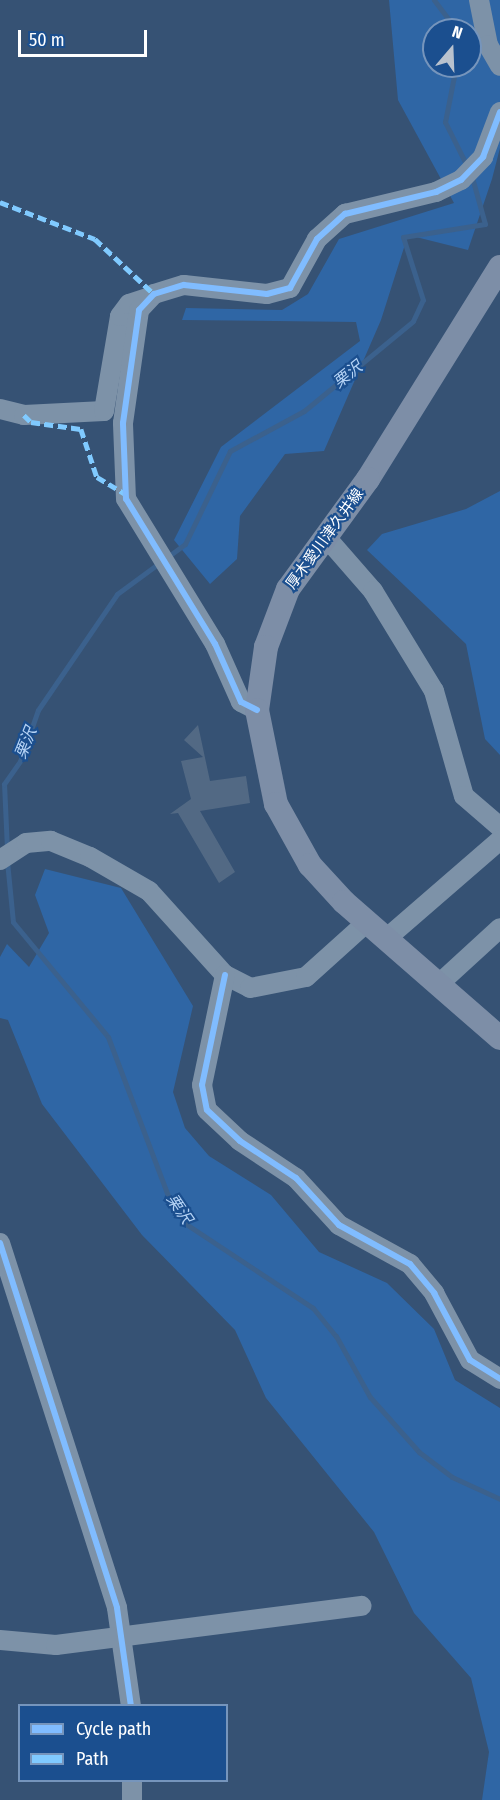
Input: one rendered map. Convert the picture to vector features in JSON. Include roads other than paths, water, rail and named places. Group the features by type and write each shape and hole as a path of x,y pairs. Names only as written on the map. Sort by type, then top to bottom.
{"main road":[{"name":"厚木愛川津久井線","path":"500,267 368,479 288,589 272,626 257,710 266,769 287,828 318,876 500,1038"}],"street":[{"path":"480,0 488,45 500,66"},
{"path":"0,409 24,415 104,411 120,316 129,304 183,285 282,292 301,276 317,239 345,214 436,192 461,180 478,163 500,112"},
{"path":"150,297 133,330 121,468 128,506 219,650 241,702 257,710"},
{"path":"325,536 373,591 434,691 464,796 500,827"},
{"path":"387,938 500,840"},
{"path":"4,856 35,841 58,842 140,884 174,912 225,975 258,988 300,980 323,966 367,922"},
{"path":"440,983 500,928"},
{"path":"225,975 202,1085 207,1110 240,1142 296,1178 339,1225 410,1264 434,1293 470,1360 500,1379"},
{"path":"0,1243 123,1634 131,1704"},
{"path":"0,1640 56,1645 123,1634 362,1606"},
{"path":"132,1782 132,1800"}],"waterway":[{"name":"栗沢","path":"434,0 448,18"},
{"name":"栗沢","path":"454,78 445,122 467,166"},
{"name":"栗沢","path":"7,849 4,784 20,761 38,710 117,594 185,544 230,451 304,411 413,321 423,300 403,237 485,224 471,174"},
{"name":"栗沢","path":"7,861 13,922 108,1037 170,1201 186,1224 313,1308 336,1336 370,1397 419,1452 452,1477 500,1499"}]}
